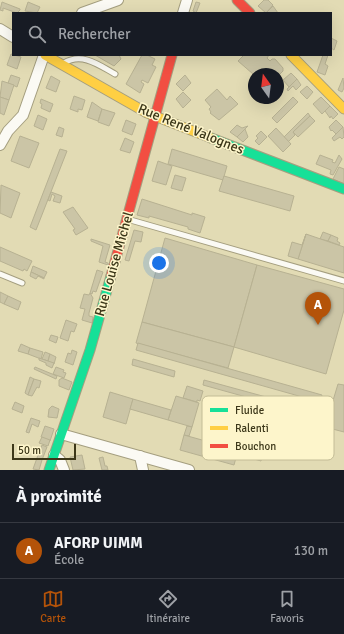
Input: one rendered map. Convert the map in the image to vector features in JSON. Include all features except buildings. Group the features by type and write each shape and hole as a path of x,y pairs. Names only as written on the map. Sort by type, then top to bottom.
{"street":[{"path":"85,12 118,0"},
{"path":"183,12 187,0"},
{"path":"237,0 249,12"},
{"path":"0,30 12,30"},
{"path":"0,30 12,36"},
{"path":"0,145 8,131 23,115 44,56"},
{"name":"Rue René Valognes","path":"46,56 156,117 344,190"},
{"name":"Rue Louise Michel","path":"49,470 90,350 172,56"},
{"path":"292,56 344,109"},
{"path":"61,434 189,470"},
{"path":"54,455 60,460 64,470"},
{"path":"140,456 143,470"}],"lane":[{"path":"61,64 71,59 84,58 115,74"},
{"path":"126,219 344,281"},
{"path":"0,274 22,283"}],"traffic: fast":[{"path":"211,138 344,189"},
{"path":"49,470 90,350 111,276"}],"traffic: slow":[{"path":"47,56 147,113 211,138"},
{"path":"292,56 344,109"}],"traffic: jam":[{"path":"237,0 249,12"},
{"path":"111,276 172,56"}],"place":[{"name":"AFORP UIMM","path":"318,325"}]}
